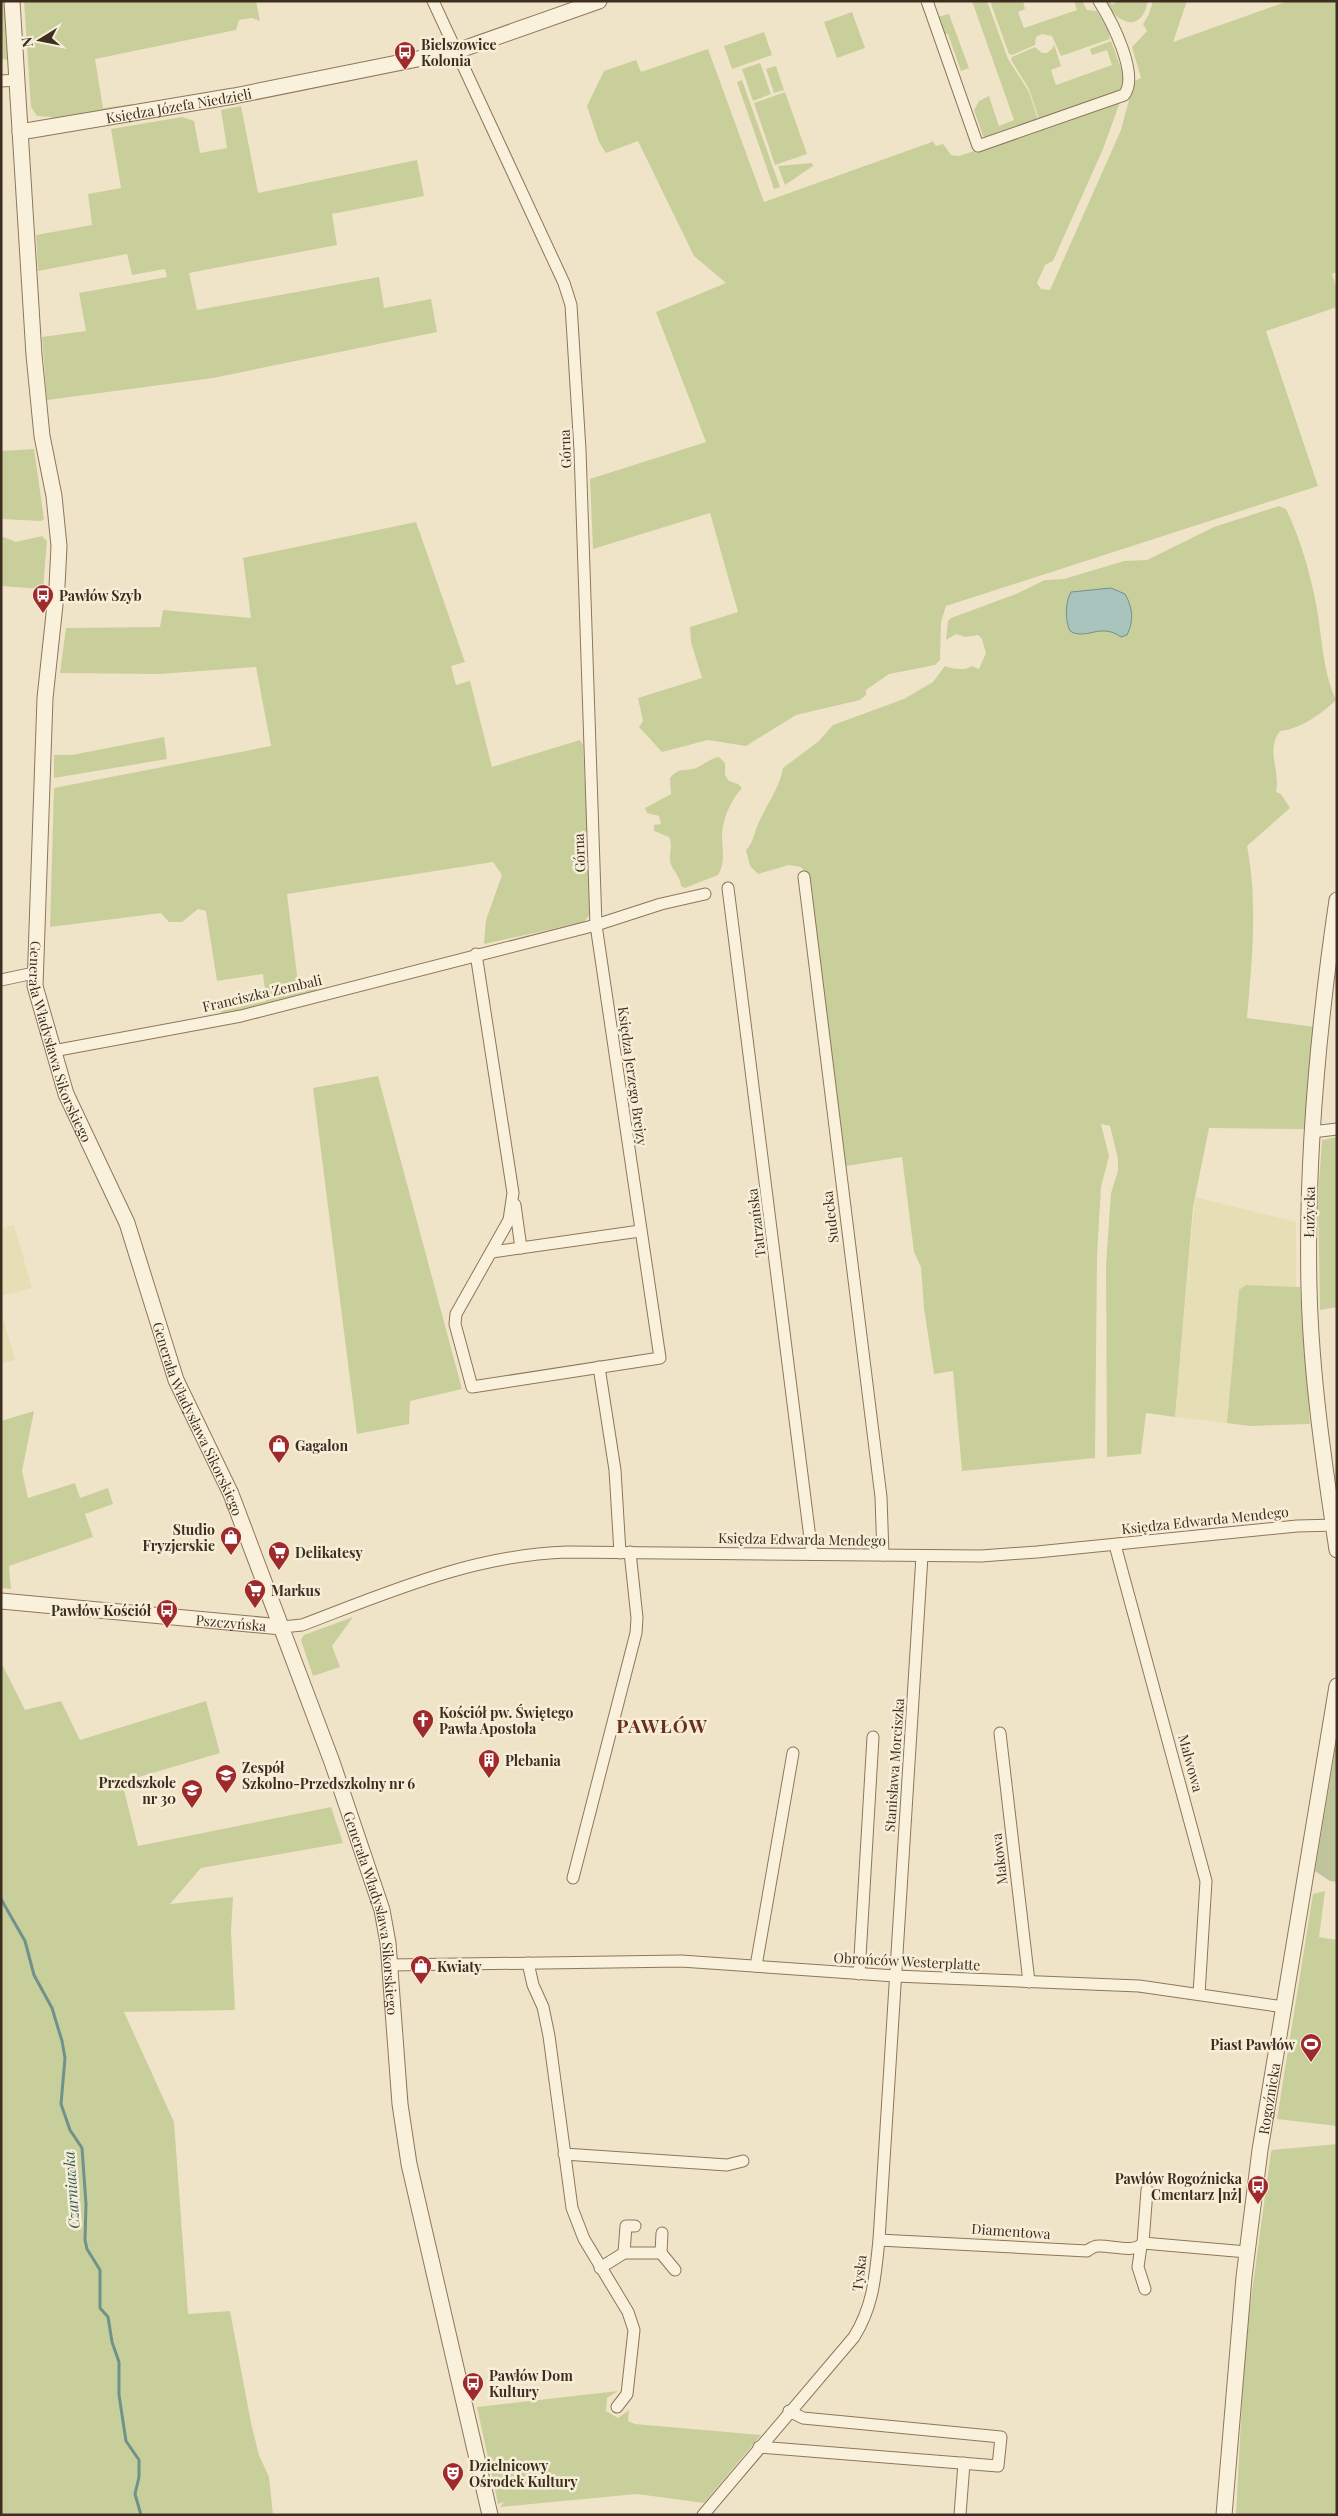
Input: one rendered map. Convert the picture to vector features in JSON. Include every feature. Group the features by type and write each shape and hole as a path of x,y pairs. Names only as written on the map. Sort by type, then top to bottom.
{"street":[{"path":"12,1 20,132"},
{"name":"Górna","path":"433,1 561,275 571,305 580,440 596,925"},
{"name":"Księdza Józefa Niedzieli","path":"20,132 234,96 457,51 598,1"},
{"path":"927,1 978,146 1124,95 1130,85 1129,73 1114,26 1099,1"},
{"path":"1,81 18,80"},
{"name":"Generała Władysława Sikorskiego","path":"20,132 39,403 57,516 59,560 45,698 39,886 34,973 38,997 52,1051 74,1113 127,1222 139,1254 176,1380 224,1477 282,1627 355,1826 377,1893 386,1926 400,2104 410,2164 490,2515"},
{"name":"Sudecka","path":"804,877 830,1080 860,1345 881,1497 883,1555"},
{"name":"Tatrzańska","path":"728,888 812,1554"},
{"name":"Franciszka Zembali","path":"52,1051 242,1016 476,954 596,925 661,904 705,894"},
{"name":"Łużycka","path":"1335,1525 1320,1435 1311,1325 1309,1216 1312,1132 1337,900"},
{"name":"Księdza Jerzego Brejzy","path":"492,1252 456,1314 455,1324 472,1387 660,1358 596,925"},
{"path":"476,954 521,1248"},
{"path":"1,980 34,973"},
{"path":"1312,1132 1337,1129"},
{"path":"492,1252 509,1220 513,1193"},
{"path":"492,1252 640,1231"},
{"path":"573,1878 636,1633 637,1618 625,1552 615,1470 599,1367"},
{"path":"1335,1525 1337,1550"},
{"name":"Księdza Edwarda Mendego","path":"282,1627 302,1625 440,1574 482,1562 548,1553 625,1552 922,1556 1009,1554 1335,1525"},
{"name":"Malwowa","path":"1115,1545 1206,1881 1199,1994"},
{"name":"Stanisława Morciszka","path":"895,1976 922,1556"},
{"name":"Pszczyńska","path":"1,1601 282,1627"},
{"name":"Rogoźnicka","path":"1224,2515 1247,2252 1260,2150 1337,1686"},
{"name":"Makowa","path":"1000,1733 1029,1982"},
{"path":"860,1974 872,1737"},
{"path":"756,1966 793,1753"},
{"name":"Obrońców Westerplatte","path":"390,1965 645,1959 895,1976 1139,1986 1284,2008"},
{"path":"528,1963 533,1985 543,2007 549,2036 572,2208 584,2239 628,2312 634,2330 627,2394 617,2407"},
{"name":"Tyska","path":"703,2515 789,2411 854,2337 862,2324 871,2302 878,2240 895,1976"},
{"path":"564,2154 727,2165 743,2161"},
{"path":"1145,2289 1138,2268 1148,2190"},
{"path":"624,2253 626,2226 635,2226"},
{"path":"662,2233 662,2253 675,2270"},
{"name":"Diamentowa","path":"878,2240 1087,2251 1097,2246 1131,2248 1142,2244 1247,2252"},
{"path":"600,2268 624,2253 662,2253"},
{"path":"759,2448 998,2466 1001,2437 803,2418 789,2411"},
{"path":"960,2515 964,2463"}],"shaded area":[{"path":"1195,1197 1296,1222 1296,1287 1246,1285 1239,1290 1227,1423 1175,1417"},
{"path":"14,1225 32,1288 1,1296 1,1229"},
{"path":"1,1310 15,1360 1,1364"}],"green space":[{"path":"1,1 6,1 11,60 2,59"},
{"path":"24,1 256,1 260,21 252,18 239,20 236,30 95,59 103,108 132,104 133,108 53,122 52,117 37,116 31,107"},
{"path":"972,1 987,1 1008,59 1029,92 1039,123 988,138 983,136 974,110 979,101 989,96 999,126 1014,120"},
{"path":"990,1 1023,1 1025,9 1018,12 1024,28 1077,10 1074,1 1082,1 1087,10 1097,11 1108,30 1110,39 1061,56 1052,36 1042,34 1036,37 1035,45 1012,55 1009,54"},
{"path":"1104,1 1110,1 1112,5 1118,1 1148,1 1145,12 1140,18 1134,22 1128,22 1115,15"},
{"path":"1153,1 1187,1 1173,42 1288,1 1337,1 1337,272 1332,274 1337,290 1337,307 1266,331 1318,486 946,606 941,622 940,660 935,665 889,674 866,690 866,695 860,700 796,715 746,746 708,740 662,752 639,727 643,721 638,698 702,678 691,642 690,627 738,612 710,513 593,549 590,479 706,442 656,312 726,283 694,256 638,141 606,153 599,142 587,106 604,71 636,60 641,72 708,49 764,202 932,142 931,139 936,146 943,144 951,155 959,156 1120,102 1103,149 1053,261 1045,265 1037,283 1041,289 1050,290 1121,130 1134,81 1141,78 1132,47 1147,31 1143,24 1149,14"},
{"path":"852,12 865,48 837,58 824,22"},
{"path":"949,14 969,68 961,71 948,34 943,34 937,17"},
{"path":"764,32 772,55 732,69 724,46"},
{"path":"1111,41 1124,76 1120,91 1040,122 1029,89 1011,60 1012,57 1035,47 1042,53 1047,53 1053,48 1054,44 1061,66 1051,70 1056,85 1112,65 1107,50 1092,55 1090,49"},
{"path":"760,63 771,94 753,101 742,69"},
{"path":"776,66 784,90 774,93 766,69"},
{"path":"742,80 780,187 774,189 737,82"},
{"path":"785,92 807,154 775,165 754,103"},
{"path":"241,106 258,193 417,160 424,196 332,214 337,245 189,273 197,310 379,277 384,308 431,299 437,332 213,378 47,400 42,337 86,331 79,293 167,277 165,269 132,275 127,254 38,271 36,235 92,225 88,194 121,188 111,129 182,117 194,121 200,153 227,148 221,110"},
{"path":"812,163 813,166 785,185 778,166"},
{"path":"34,449 44,519 41,521 1,519 1,451"},
{"path":"1279,506 1286,509 1305,558 1317,609 1328,678 1336,700 1303,724 1280,731 1274,746 1273,754 1277,776 1276,792 1281,794 1290,808 1247,846 1253,910 1247,1018 1315,1027 1306,1129 1209,1128 1193,1207 1175,1417 1146,1413 1141,1454 1107,1457 1106,1264 1111,1193 1118,1171 1118,1159 1110,1126 1101,1124 1109,1156 1101,1187 1097,1256 1095,1458 962,1471 953,1371 934,1374 924,1308 921,1267 914,1252 902,1157 846,1166 822,981 805,872 801,867 789,865 758,874 750,866 746,850 751,844 759,822 776,789 783,768 819,741 833,725 904,699 933,682 945,666 966,669 972,666 979,669 986,653 982,639 978,635 965,637 956,634 946,640 948,621 951,618 1016,594 1045,580 1064,579 1124,561 1147,560 1214,527"},
{"path":"416,522 465,662 451,666 456,685 470,681 492,767 580,740 583,745 591,913 584,922 484,944 486,920 502,875 493,862 287,894 299,991 316,987 317,991 222,1015 221,1011 266,1001 263,974 217,981 206,911 198,909 182,922 169,922 161,913 50,927 54,788 271,746 256,667 159,674 60,673 66,628 160,627 163,610 251,618 243,558"},
{"path":"1,536 16,542 42,536 47,541 43,589 1,586"},
{"path":"164,737 167,759 54,778 54,755 72,755"},
{"path":"719,757 725,763 725,775 729,781 738,784 742,788 731,804 724,822 722,865 718,875 685,888 681,886 671,864 671,843 669,837 654,831 654,825 661,824 659,816 647,813 645,808 671,794 670,778 674,774 696,768"},
{"path":"378,1076 462,1389 410,1401 409,1424 357,1434 313,1088"},
{"path":"1337,1137 1337,1307 1320,1310 1318,1197 1322,1140"},
{"path":"1246,1285 1300,1287 1310,1424 1249,1426 1227,1423 1239,1290"},
{"path":"34,1411 22,1471 28,1498 75,1483 80,1498 108,1488 113,1504 85,1514 93,1537 9,1566 11,1589 1,1588 1,1421"},
{"path":"353,1617 332,1646 340,1667 313,1676 301,1640 304,1635"},
{"path":"1,1662 25,1710 61,1701 80,1740 206,1701 220,1753 122,1782 138,1846 331,1807 343,1843 201,1868 170,1904 233,1897 231,1931 235,2010 124,2012 174,2122 188,2314 230,2311 251,2423 259,2455 269,2477 273,2515 1,2515"},
{"path":"1337,1739 1337,1882 1330,1881 1315,1871"},
{"name":"Piast Pawłów","path":"1325,1891 1319,1937 1337,1940 1337,2126 1277,2119 1313,1894"},
{"path":"1337,2144 1337,2515 1236,2515 1245,2343 1271,2152 1272,2150"},
{"path":"618,2391 607,2398 606,2411 618,2418 629,2410 628,2421 635,2424 761,2435 704,2503 637,2494 500,2507 504,2502 498,2504 477,2407"}],"water":[{"path":"1111,588 1125,594 1130,604 1132,620 1127,635 1121,637 1106,631 1076,634 1070,631 1066,612 1071,592"}],"waterway":[{"name":"Czarniawka","path":"1,1899 25,1941 34,1975 52,2008 62,2041 65,2058 61,2104 70,2130 82,2148 86,2204 85,2240 87,2249 100,2270 100,2308 108,2317 112,2342 119,2362 119,2395 126,2441 139,2460 139,2477 135,2494 141,2515"}],"place":[{"name":"Bielszowice Kolonia","path":"405,71"},
{"name":"Pawłów Szyb","path":"43,614"},
{"name":"Gagalon","path":"279,1464"},
{"name":"Studio Fryzjerskie","path":"231,1556"},
{"name":"Delikatesy","path":"279,1571"},
{"name":"Markus","path":"255,1609"},
{"name":"Pawłów Kościół","path":"167,1629"},
{"name":"Kościół pw. Świętego Pawła Apostoła","path":"423,1739"},
{"name":"Plebania","path":"489,1779"},
{"name":"Zespół Szkolno-Przedszkolny nr 6","path":"226,1794"},
{"name":"Przedszkole nr 30","path":"192,1809"},
{"name":"Kwiaty","path":"421,1985"},
{"name":"Piast Pawłów","path":"1311,2063"},
{"name":"Pawłów Rogoźnicka Cmentarz [nż]","path":"1258,2205"},
{"name":"Pawłów Dom Kultury","path":"473,2402"},
{"name":"Dzielnicowy Ośrodek Kultury","path":"453,2492"}],"district":[{"name":"PAWŁÓW","path":"662,1725"}]}
